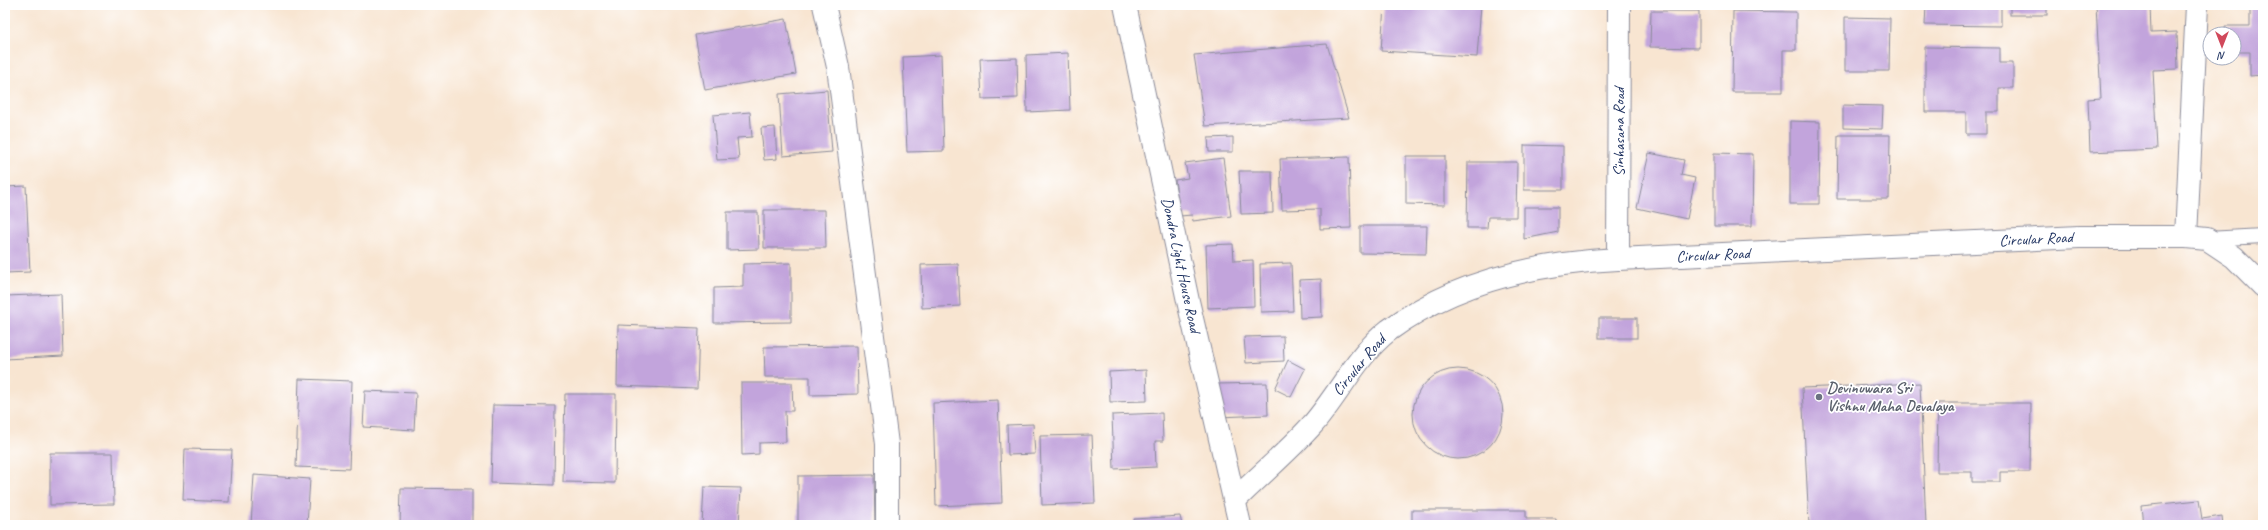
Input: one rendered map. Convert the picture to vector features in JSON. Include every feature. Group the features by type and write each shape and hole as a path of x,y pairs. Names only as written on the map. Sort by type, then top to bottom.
{"main road":[{"path":"824,5 838,67 887,444 887,525"},
{"name":"Dondra Light House Road","path":"1125,5 1188,301 1240,525"},
{"name":"Sinhasana Road","path":"1618,259 1619,5"},
{"path":"2186,237 2197,5"},
{"name":"Circular Road","path":"1235,500 1313,424 1355,366 1389,331 1419,312 1457,292 1500,277 1534,268 1582,261 2079,237 2186,237 2207,239 2234,257 2263,286"}],"lane":[{"path":"2207,239 2263,236"}],"building":[{"path":"1384,5 1481,5 1477,57 1381,51"},
{"path":"1926,5 2001,5 2001,26 1925,25"},
{"path":"2010,5 2047,5 2047,15 2010,15"},
{"path":"2096,5 2150,5 2151,33 2177,32 2178,69 2153,70 2157,149 2090,152 2088,99 2101,98"},
{"path":"2250,5 2263,5 2263,75 2250,76 2250,52 2242,52 2242,26 2250,26"},
{"path":"1651,11 1699,11 1699,48 1650,47"},
{"path":"1733,11 1796,12 1796,50 1783,50 1783,92 1732,92"},
{"path":"1845,17 1890,18 1889,71 1845,71"},
{"path":"786,19 796,74 705,90 695,35"},
{"path":"1327,44 1349,118 1205,126 1194,55"},
{"path":"1925,47 2000,48 2000,63 2013,63 2013,88 1999,88 1999,112 1986,112 1986,134 1966,134 1966,112 1925,112"},
{"path":"1068,53 1070,110 1027,112 1026,55"},
{"path":"941,55 944,151 907,152 903,57"},
{"path":"1017,58 1018,98 982,99 980,59"},
{"path":"827,90 832,152 783,156 779,94"},
{"path":"1843,105 1883,106 1882,129 1843,128"},
{"path":"750,112 752,137 737,138 739,159 717,160 713,115"},
{"path":"1790,121 1820,122 1819,204 1790,204"},
{"path":"775,127 777,159 764,160 761,128"},
{"path":"1838,135 1890,135 1889,199 1837,199"},
{"path":"1233,137 1233,152 1209,152 1208,138"},
{"path":"1524,145 1563,146 1563,190 1524,190"},
{"path":"1649,153 1684,160 1681,175 1695,178 1687,219 1637,208"},
{"path":"1714,153 1753,154 1752,226 1714,226"},
{"path":"1406,156 1445,156 1445,205 1406,204"},
{"path":"1349,157 1351,228 1320,229 1320,209 1282,210 1280,159"},
{"path":"1223,158 1231,216 1193,221 1192,215 1180,216 1175,180 1188,178 1185,163"},
{"path":"1468,162 1517,162 1516,217 1488,217 1487,228 1467,228"},
{"path":"1239,171 1272,171 1273,213 1241,214"},
{"path":"26,186 30,272 5,273 5,187"},
{"path":"1524,207 1558,207 1558,232 1524,239"},
{"path":"764,210 825,210 826,248 764,248"},
{"path":"727,212 758,212 759,249 727,250"},
{"path":"1360,226 1427,226 1426,254 1360,253"},
{"path":"1233,244 1234,261 1253,260 1254,306 1208,308 1206,245"},
{"path":"791,263 791,322 714,323 714,288 743,287 743,264"},
{"path":"1291,263 1293,311 1261,312 1260,264"},
{"path":"958,264 960,306 922,308 921,265"},
{"path":"1321,279 1322,317 1300,318 1299,280"},
{"path":"61,294 63,356 5,359 5,296"},
{"path":"1599,318 1637,318 1637,338 1599,338"},
{"path":"618,325 699,328 697,389 617,386"},
{"path":"1283,336 1284,361 1246,363 1244,337"},
{"path":"857,346 858,394 810,395 810,377 765,377 764,347"},
{"path":"1288,360 1305,369 1291,397 1275,389"},
{"path":"1458,369 1467,370 1483,377 1495,389 1502,405 1502,423 1495,439 1483,451 1467,458 1458,459 1449,458 1433,451 1421,439 1414,423 1413,414 1414,405 1421,389 1433,377 1449,370"},
{"path":"1146,370 1147,401 1110,402 1109,372"},
{"path":"299,379 352,381 349,469 296,467"},
{"path":"741,383 792,383 793,411 785,411 786,442 759,443 759,454 742,455"},
{"path":"1267,383 1268,415 1218,417 1217,384"},
{"path":"1920,383 1926,525 1809,525 1802,388"},
{"path":"365,391 416,393 414,430 363,427"},
{"path":"565,394 616,394 615,483 563,482"},
{"path":"998,400 1002,503 936,506 933,403"},
{"path":"1938,403 2031,403 2030,472 2000,472 2000,482 1972,482 1972,472 1937,472"},
{"path":"493,405 555,406 554,485 491,483"},
{"path":"1162,413 1163,441 1155,441 1156,467 1114,469 1112,415"},
{"path":"1033,424 1035,454 1008,455 1007,425"},
{"path":"1092,435 1095,503 1042,505 1040,436"},
{"path":"185,449 232,450 229,502 183,500"},
{"path":"50,453 113,453 114,504 50,505"},
{"path":"254,475 310,479 307,525 251,525"},
{"path":"874,475 875,525 798,525 798,476"},
{"path":"704,487 741,488 739,525 702,525"},
{"path":"401,488 472,489 472,525 400,525"},
{"path":"2199,500 2202,519 2222,516 2223,525 2143,525 2141,506"},
{"path":"1412,510 1526,510 1526,519 1556,519 1556,525 1412,525"},
{"path":"1180,516 1182,525 1135,525 1134,519"}],"place":[{"name":"Devinuwara Sri Vishnu Maha Devalaya","path":"1819,397"}]}
